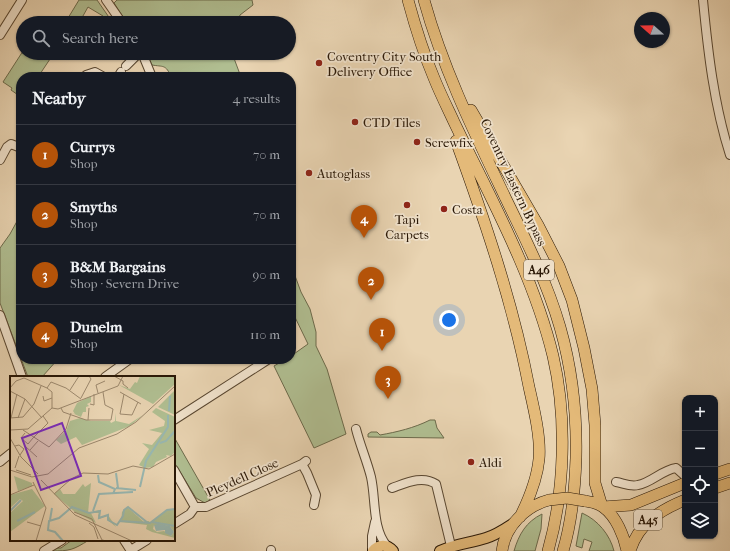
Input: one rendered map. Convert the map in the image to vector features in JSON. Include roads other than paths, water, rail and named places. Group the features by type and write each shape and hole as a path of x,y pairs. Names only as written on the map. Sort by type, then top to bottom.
{"highway":[{"name":"A46","path":"408,0 434,78 514,249 539,309 553,356 560,400 562,450 557,513 550,547"},
{"name":"Coventry Eastern Bypass","path":"424,0 437,43 461,101 482,150 537,265 560,327 573,393 576,430 575,480 570,520 564,548"},
{"path":"448,69 538,225 559,266 572,300 592,389 595,425 595,483 603,507 619,528 627,551"},
{"path":"434,78 480,206 500,270 517,332 536,420 539,458 532,488 517,520 505,540 502,551"},
{"path":"718,473 730,469"},
{"path":"718,487 730,482"},
{"name":"A45","path":"603,507 631,505 682,485"},
{"path":"517,520 536,504 557,498 585,501 603,507"},
{"name":"A45","path":"630,551 641,528 648,520 660,512 682,501"}],"main road":[{"path":"440,551 451,546 488,537 504,530 517,520"},
{"path":"372,551 378,547 392,550"}],"street":[{"path":"0,35 22,0"},
{"path":"106,0 117,16"},
{"path":"703,0 717,106 730,155"},
{"path":"122,72 133,60"},
{"path":"145,60 150,72"},
{"path":"0,160 12,144 16,146"},
{"path":"0,315 16,360"},
{"path":"17,364 22,376"},
{"path":"106,376 122,364"},
{"path":"175,419 261,364"},
{"path":"115,369 119,376"},
{"path":"356,429 370,476 376,519 380,535 392,550"},
{"name":"Pleydell Close","path":"175,523 190,514 195,507 206,507 304,463 316,496 314,505"},
{"path":"620,480 627,485 637,486 668,470 676,468 682,473"},
{"path":"175,472 195,507"},
{"path":"400,476 403,484"},
{"path":"392,488 403,484 424,480 428,480 436,484 451,546"},
{"path":"372,551 372,536 376,519"},
{"path":"44,551 60,541"},
{"path":"125,541 131,551 146,541"}],"place":[{"name":"Coventry City South Delivery Office","path":"319,63"},
{"name":"CTD Tiles","path":"355,122"},
{"name":"Screwfix","path":"417,142"},
{"name":"Autoglass","path":"309,173"},
{"name":"Tapi Carpets","path":"407,205"},
{"name":"Costa","path":"444,209"},
{"name":"Dunelm","path":"364,238"},
{"name":"Smyths","path":"371,300"},
{"name":"Currys","path":"382,351"},
{"name":"B&M Bargains","path":"388,399"},
{"name":"Aldi","path":"471,462"}]}
